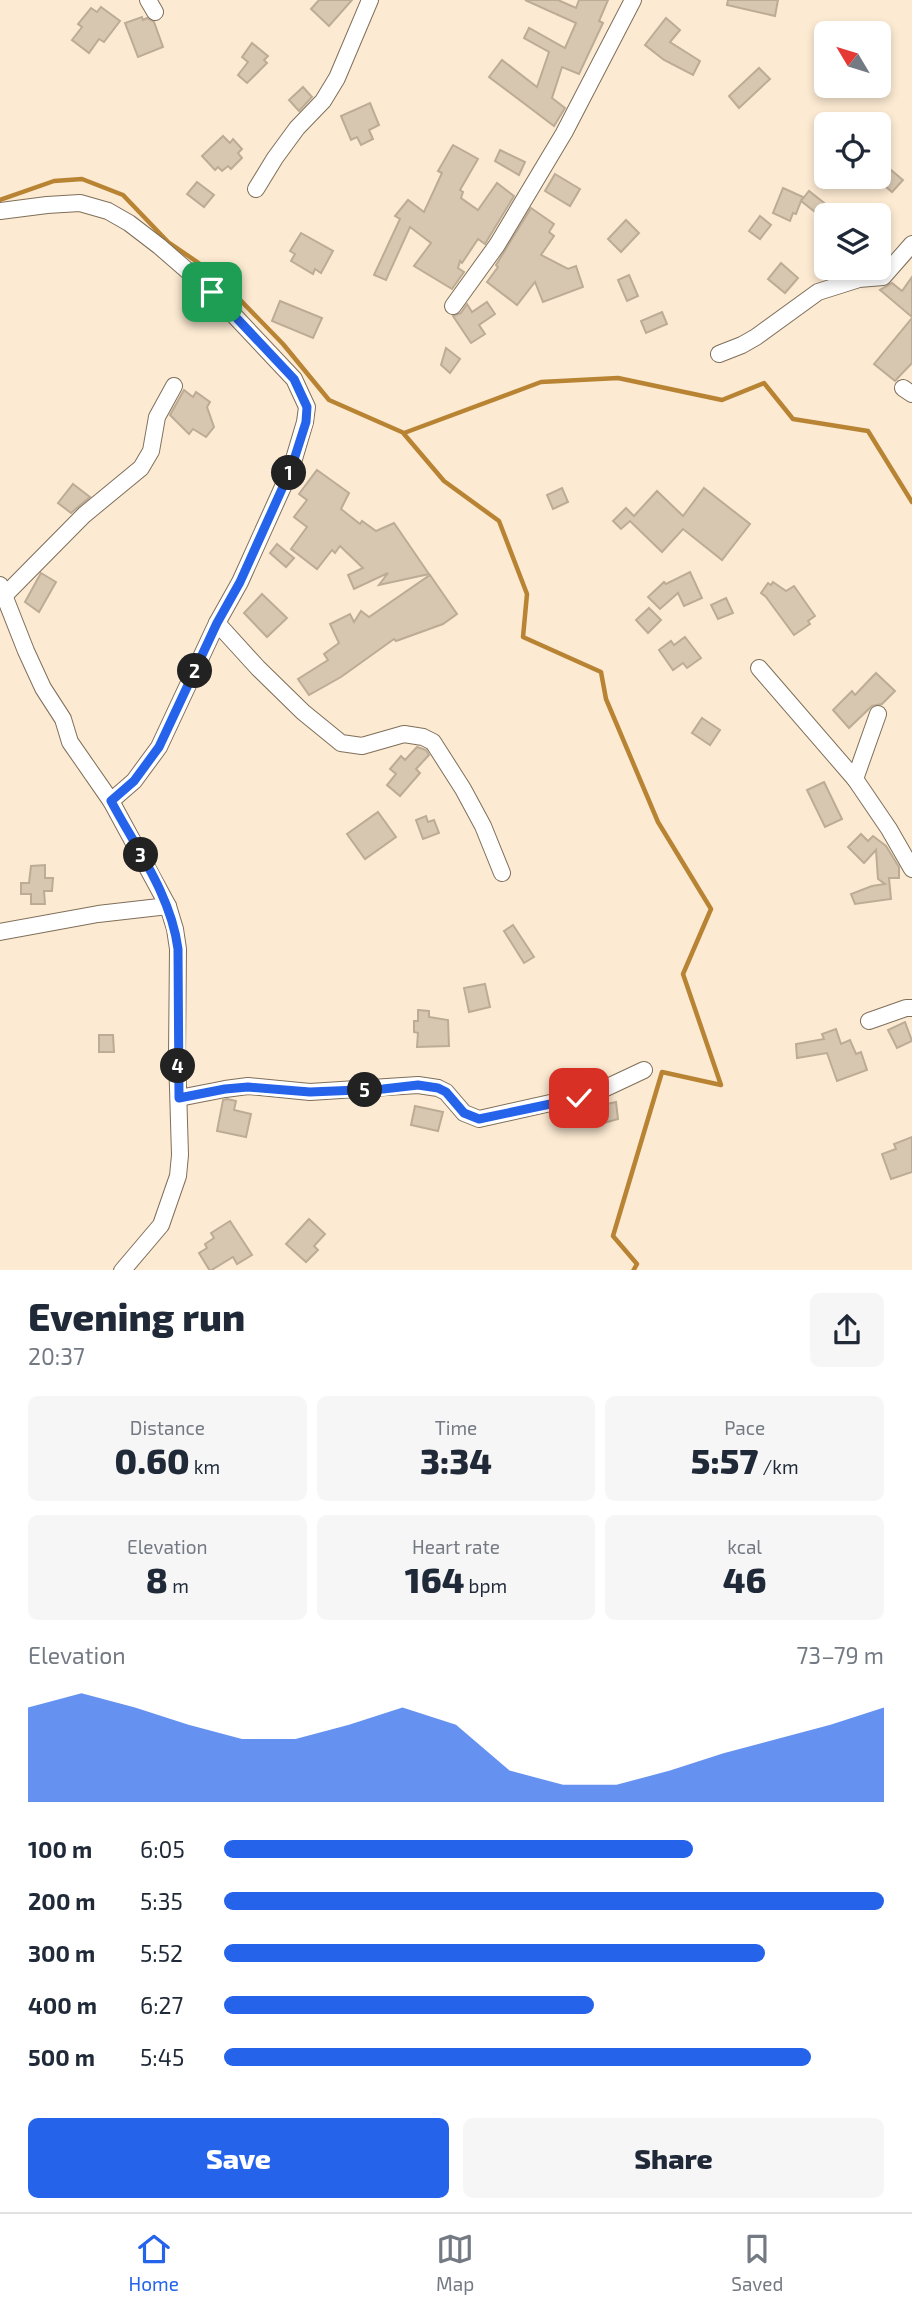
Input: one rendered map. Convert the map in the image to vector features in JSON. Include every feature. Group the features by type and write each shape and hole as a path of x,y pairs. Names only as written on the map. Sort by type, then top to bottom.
{"street":[{"path":"256,189 275,158 297,128 323,101 337,78 370,0"},
{"path":"453,306 497,246 564,133 633,0"},
{"path":"0,211 80,203 108,211 159,246 212,292 294,379 307,407 306,422 291,469 240,582 217,623 159,747 134,781 111,801"},
{"path":"719,354 756,337 818,292 859,279 883,277 912,244"},
{"path":"122,1270 161,1225 170,1204 179,1165 178,949 175,929 168,906 111,801 70,742 63,719 43,688 26,651 3,590 84,515 141,468 151,450 158,417 174,386"},
{"path":"217,623 303,712 324,732 341,743 362,746 404,734 423,737 432,742 464,789 502,873"},
{"path":"759,668 855,779 912,869"},
{"path":"855,779 877,714"},
{"path":"0,932 98,914 168,906"},
{"path":"869,1021 912,1008"},
{"path":"179,1098 248,1087 310,1092 418,1085 446,1092 464,1113 479,1119 494,1118 595,1093 644,1070"}],"building":[{"path":"319,0 352,0 329,26 311,9"},
{"path":"525,0 558,0 576,8 579,0 608,0 599,21 603,23 579,74 562,67 552,98 565,108 554,126 489,77 502,60 537,87 549,52 524,38 529,28 565,48 576,23"},
{"path":"728,0 778,0 775,16 727,5"},
{"path":"101,7 120,21 104,42 99,39 89,53 72,40 82,27 78,24 91,8 97,12"},
{"path":"142,17 143,20 147,18 154,22 163,47 138,57 125,23"},
{"path":"666,18 680,30 670,42 700,61 693,75 664,60 645,45"},
{"path":"252,43 268,56 264,60 267,63 247,83 238,75 248,62 242,57"},
{"path":"759,68 770,79 739,108 729,96"},
{"path":"303,87 312,97 299,111 289,100"},
{"path":"370,103 379,125 369,130 373,139 361,145 357,137 351,140 341,116"},
{"path":"223,136 230,143 233,139 242,149 238,153 242,158 231,169 228,166 222,171 218,167 215,170 202,156"},
{"path":"453,145 478,159 460,190 463,192 461,198 478,210 497,183 514,196 485,244 478,239 462,263 460,261 458,268 464,272 452,289 414,266 431,243 410,227 386,280 374,275 400,219 395,216 408,200 424,212 442,173 438,171"},
{"path":"500,150 525,162 519,175 495,161"},
{"path":"891,170 903,180 892,192 888,189 891,189"},
{"path":"555,174 580,189 570,206 545,191"},
{"path":"197,182 214,195 204,207 187,194"},
{"path":"783,188 803,197 790,221 773,213"},
{"path":"809,191 824,203 814,203 814,211 801,201"},
{"path":"531,208 554,224 549,232 554,236 541,255 568,269 576,266 583,287 543,302 535,282 517,305 487,282"},
{"path":"760,216 771,225 760,239 749,231"},
{"path":"626,220 639,233 621,252 608,239"},
{"path":"301,233 333,251 321,273 315,269 313,274 291,261 295,254 290,251"},
{"path":"781,263 798,278 785,293 768,279"},
{"path":"629,275 638,296 627,301 618,280"},
{"path":"912,277 912,317 880,290 892,283 902,291"},
{"path":"280,301 322,318 313,338 272,321"},
{"path":"487,302 495,314 479,325 485,334 471,343 453,316 461,313 467,304 472,312"},
{"path":"662,312 667,324 646,333 641,321"},
{"path":"912,318 912,363 895,381 874,364"},
{"path":"446,348 460,359 450,373 441,365"},
{"path":"184,390 193,397 196,392 210,402 207,407 214,427 206,437 193,429 189,434 170,415"},
{"path":"317,470 349,493 341,509 360,524 362,521 376,531 394,523 429,574 379,585 388,573 354,589 348,575 363,568 340,546 335,553 332,550 317,569 291,549 307,527 294,517 307,500 299,494"},
{"path":"73,484 90,497 71,513 58,503"},
{"path":"562,488 568,502 553,509 547,495"},
{"path":"704,488 750,524 722,560 683,529 662,552 630,521 621,529 613,521 626,508 634,516 657,491 683,516"},
{"path":"277,544 294,558 286,567 270,553"},
{"path":"690,572 702,598 684,606 678,593 660,609 648,597 664,582 666,584"},
{"path":"41,573 56,582 39,612 25,602"},
{"path":"430,575 457,614 443,624 396,641 394,639 341,677 309,695 298,679 328,660 324,654 339,643 330,624 350,614 354,622 361,611 369,617"},
{"path":"773,582 786,591 794,586 815,616 808,621 810,624 794,635 761,593 768,583 771,585"},
{"path":"262,594 287,618 267,637 244,613"},
{"path":"726,598 733,613 718,619 711,605"},
{"path":"649,608 661,620 648,633 636,620"},
{"path":"685,637 701,658 687,668 683,663 673,670 659,650 671,641 674,645"},
{"path":"876,673 895,691 882,704 872,706 849,728 833,710 852,691 855,695"},
{"path":"702,718 720,730 710,745 692,733"},
{"path":"417,747 426,750 429,755 416,769 420,773 400,796 387,785 396,774 390,769 401,756 405,760"},
{"path":"824,782 842,819 825,827 807,790"},
{"path":"378,812 396,837 365,859 347,834"},
{"path":"426,816 428,822 434,820 439,833 423,839 416,820"},
{"path":"861,834 868,841 873,836 886,846 899,867 899,878 889,878 891,899 855,904 851,894 885,884 878,879 876,850 864,863 848,847"},
{"path":"45,865 45,878 53,878 52,891 44,891 45,904 31,904 31,894 21,894 21,883 29,883 31,866"},
{"path":"513,925 534,957 524,963 504,931"},
{"path":"485,984 490,1007 469,1012 464,988"},
{"path":"418,1010 429,1011 429,1017 448,1020 449,1046 417,1047 418,1033 414,1032 414,1021 418,1021"},
{"path":"905,1022 912,1041 897,1048 888,1030"},
{"path":"836,1029 841,1044 850,1040 856,1054 861,1052 867,1070 837,1081 827,1053 797,1058 796,1044 824,1039 822,1034"},
{"path":"99,1035 113,1035 114,1052 99,1052"},
{"path":"223,1100 236,1101 234,1110 251,1114 246,1137 217,1131"},
{"path":"616,1102 618,1119 600,1124 593,1107"},
{"path":"415,1106 443,1112 438,1131 411,1125"},
{"path":"912,1137 912,1172 891,1179 882,1154 896,1149 894,1144"},
{"path":"309,1219 325,1234 314,1246 318,1250 306,1262 286,1244"},
{"path":"230,1221 252,1255 237,1264 233,1257 209,1270 199,1253 207,1248 205,1244 214,1238 211,1233"}],"waterway":[{"path":"0,200 54,181 82,179 123,195 168,242 216,275 283,344 329,400 404,433 541,382 618,378 722,400 764,383 793,419 868,431 912,502"},
{"path":"404,434 444,481 499,521 527,594 523,637 601,672 606,699 658,822 711,909 683,974 721,1085 662,1072 613,1236 637,1264 634,1270"}],"route":[{"path":"212,292 294,379 307,407 306,422 291,469 240,582 217,623 159,747 134,781 111,801 168,906 175,929 178,949 179,1098 248,1087 334,1092 418,1085 446,1092 464,1113 479,1119 494,1118 538,1105 579,1098"}]}
